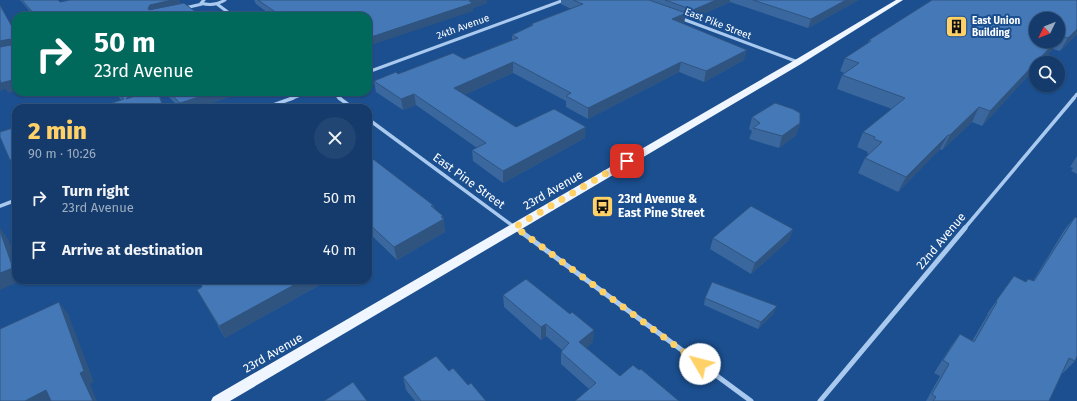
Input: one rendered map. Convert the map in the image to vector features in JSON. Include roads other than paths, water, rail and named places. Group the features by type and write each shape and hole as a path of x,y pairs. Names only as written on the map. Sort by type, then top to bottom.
{"main road":[{"name":"23rd Avenue","path":"218,401 798,62 900,0"}],"street":[{"path":"202,4 201,2 204,0"},
{"path":"183,9 202,4 217,4 225,0"},
{"name":"24th Avenue","path":"372,71 564,0"},
{"path":"217,4 228,12"},
{"name":"East Pike Street","path":"675,16 798,62"},
{"name":"22nd Avenue","path":"820,401 1077,94"},
{"path":"276,104 297,96"},
{"path":"337,96 348,104"},
{"name":"East Pine Street","path":"372,122 750,401"},
{"path":"0,206 12,202"}],"place":[{"name":"East Union Building","path":"957,27"},
{"name":"23rd Avenue & East Pine Street","path":"603,206"}]}
